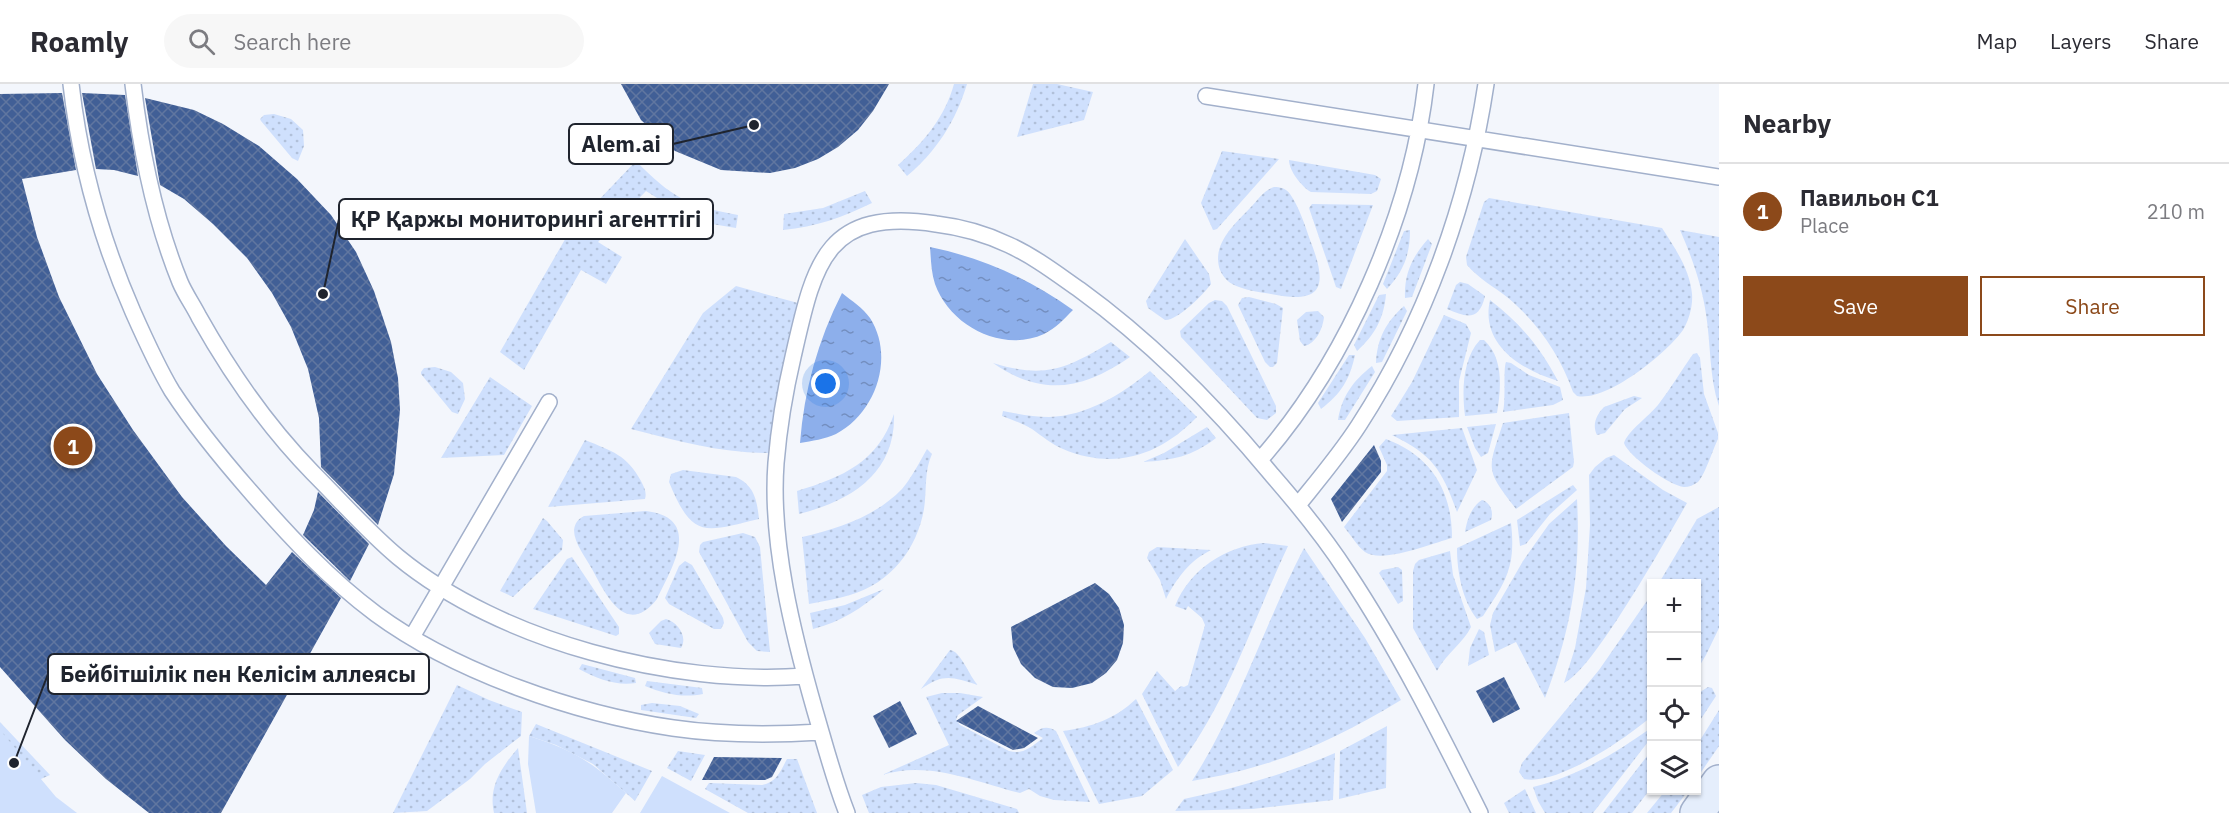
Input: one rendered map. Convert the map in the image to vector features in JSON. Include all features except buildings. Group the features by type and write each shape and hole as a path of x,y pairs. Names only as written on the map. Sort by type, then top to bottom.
{"street":[{"path":"1696,813 1719,782"}],"lane":[{"path":"71,84 87,177 102,232 121,285 149,348 172,390 235,474 289,534 351,594 378,616 448,657 514,686 556,700 635,722 674,728 785,734 821,732"},
{"path":"133,84 146,172 158,219 181,284 219,354 289,449 399,557 442,587 523,628 619,660 650,667 714,675 779,678 805,676"},
{"path":"1260,460 1280,437 1315,386 1350,325 1369,286 1401,198 1418,130 1426,84"},
{"path":"1298,506 1358,426 1409,334 1449,237 1467,181 1486,84"},
{"path":"1206,96 1719,177"},
{"path":"847,813 821,732 791,620 776,513 776,465 790,367 807,298 827,254 838,240 854,229 873,223 918,221 948,225 1006,244 1032,257 1104,308 1152,347 1215,409 1298,506 1346,569 1420,693 1480,813"},
{"path":"412,637 549,402"}],"shaded area":[{"path":"954,84 967,84 951,123 927,157 907,176 898,165 939,118"},
{"path":"1033,84 1057,84 1093,92 1084,120 1017,137"},
{"path":"274,114 291,119 303,130 304,146 298,161 292,158 260,119 264,115"},
{"path":"1222,151 1279,159 1217,229 1213,230 1201,203"},
{"path":"1289,160 1375,175 1381,179 1377,191 1371,194 1311,192 1297,178 1291,169"},
{"path":"636,161 670,192 681,198 706,208 738,215 736,228 712,224 684,215 646,191 598,242 622,257 606,284 581,270 524,370 500,352 571,229"},
{"path":"1274,187 1285,189 1293,199 1302,216 1316,256 1320,280 1317,288 1311,294 1302,297 1289,297 1243,288 1228,281 1220,270 1219,252 1226,235 1261,196"},
{"path":"865,191 872,203 829,221 783,230 784,214 823,208"},
{"path":"1489,198 1662,228 1681,260 1691,285 1691,308 1683,330 1650,363 1620,384 1590,396 1577,396 1547,340 1529,318 1467,265 1466,257 1484,202"},
{"path":"1312,204 1373,205 1341,289 1336,287 1309,208"},
{"path":"1410,230 1405,262 1398,276 1387,289 1383,284 1404,231"},
{"path":"1680,230 1719,237 1719,406 1713,384 1708,326 1702,293"},
{"path":"1185,239 1209,274 1211,284 1183,312 1165,320 1148,308 1146,301"},
{"path":"1428,239 1432,244 1412,297 1405,298 1410,266"},
{"path":"1460,282 1468,284 1485,296 1475,314 1460,314 1447,309 1456,285"},
{"path":"736,286 798,303 783,362 768,453 716,449 631,429 703,313"},
{"path":"1386,294 1378,326 1357,351 1354,345 1379,295"},
{"path":"1249,297 1283,308 1277,363 1273,367 1265,362 1238,305 1242,298"},
{"path":"1215,300 1222,301 1227,306 1276,406 1276,413 1267,420 1257,418 1181,337 1180,331"},
{"path":"1490,300 1529,337 1558,381 1530,370 1506,353 1491,330"},
{"path":"1404,306 1407,311 1382,362 1376,363 1378,346 1384,332 1392,318"},
{"path":"1318,311 1324,317 1322,326 1315,339 1304,346 1300,341 1297,320 1306,312"},
{"path":"1444,315 1466,324 1471,333 1459,381 1459,417 1397,421 1391,416 1412,382"},
{"path":"1480,340 1484,340 1490,347 1498,365 1500,384 1497,413 1465,416 1465,376 1470,357"},
{"path":"1111,342 1130,357 1095,377 1062,385 1045,385 1028,381 993,363 1027,370 1055,369 1081,359"},
{"path":"1697,353 1700,358 1704,394 1718,439 1701,479 1695,484 1684,487 1669,482 1650,470 1627,449 1624,443 1634,429 1658,405 1693,354"},
{"path":"1349,355 1355,355 1347,379 1334,398 1321,409 1318,403"},
{"path":"1506,362 1529,375 1560,387 1563,400 1553,405 1503,412"},
{"path":"1372,366 1375,372 1345,420 1338,420 1349,390"},
{"path":"435,367 451,372 463,383 465,399 458,414 452,412 421,374 424,368"},
{"path":"1150,371 1197,417 1168,441 1136,456 1101,459 1082,456 1059,447 1028,427 1002,416 1003,411 1049,417 1077,413 1116,395"},
{"path":"490,377 532,406 504,455 441,458"},
{"path":"1634,396 1642,398 1625,409 1605,433 1597,435 1596,420 1604,407"},
{"path":"1569,413 1573,467 1516,509 1498,485 1492,468 1494,450 1503,423"},
{"path":"894,414 893,435 887,453 878,469 866,482 836,501 799,514 797,491 829,480 857,465 879,444"},
{"path":"1496,424 1488,453 1481,457 1467,427"},
{"path":"1207,427 1216,438 1198,449 1173,459 1143,462 1164,453"},
{"path":"1462,428 1477,470 1457,512 1441,474 1434,465 1406,442 1392,435"},
{"path":"1386,439 1415,455 1436,477 1448,505 1452,538 1395,554 1373,555 1362,550 1344,527 1387,471 1387,465 1379,447"},
{"path":"585,440 611,451 630,465 644,487 645,499 548,507"},
{"path":"927,449 932,454 928,467 924,509 915,538 900,562 890,573 865,590 809,604 802,537 856,520 880,507 902,489"},
{"path":"1614,455 1663,490 1687,503 1611,629 1577,673 1564,683 1575,648 1586,588 1590,525 1589,475 1606,458"},
{"path":"683,470 736,477 751,489 759,519 713,528 702,527 694,523 685,514 669,482 671,474"},
{"path":"1573,485 1577,490 1550,514 1526,544 1520,546 1517,520"},
{"path":"1577,499 1577,552 1572,601 1562,649 1545,698 1516,642 1495,652 1490,625 1493,613 1523,561 1549,524"},
{"path":"1482,500 1491,508 1491,520 1465,532 1470,514"},
{"path":"1719,507 1719,628 1701,663 1701,579 1661,579 1697,519"},
{"path":"646,511 664,516 674,523 679,534 678,546 675,560 657,599 646,610 636,614 627,614 618,608 604,590 578,545 574,528 577,521 584,516"},
{"path":"543,518 563,540 562,550 513,597 500,591"},
{"path":"1511,523 1512,551 1508,573 1483,616 1477,619 1461,585 1457,548"},
{"path":"743,533 755,537 760,547 770,652 757,651 748,642 699,552 703,542"},
{"path":"1264,543 1288,546 1226,688 1196,742 1178,767 1142,694 1157,671 1175,691 1181,686 1188,685 1205,625 1202,618 1188,606 1186,610 1175,606 1190,581 1211,562 1236,549"},
{"path":"1157,547 1211,550 1196,559 1184,571 1166,599 1160,580 1147,558 1149,552"},
{"path":"1304,548 1365,638 1401,700 1350,729 1301,751 1275,761 1192,781 1238,696"},
{"path":"1450,551 1453,575 1471,627 1437,671 1413,628 1413,571 1419,560"},
{"path":"572,557 619,627 619,634 616,636 533,609 567,559"},
{"path":"685,561 692,565 723,618 724,623 721,629 714,629 669,604 665,598 679,566"},
{"path":"1398,567 1402,570 1403,601 1398,604 1379,573 1382,570"},
{"path":"884,589 851,614 813,629 810,613 845,605"},
{"path":"1647,601 1647,720 1609,748 1573,768 1538,779 1524,779 1519,772 1522,763 1599,670"},
{"path":"666,619 681,630 683,644 681,648 655,644 649,633"},
{"path":"1479,629 1484,632 1489,655 1468,666 1470,648"},
{"path":"950,650 958,655 978,685 948,678 936,680 921,689"},
{"path":"582,664 635,678 636,683 614,683 600,679 579,669"},
{"path":"647,681 702,688 703,694 688,696 666,693 645,686"},
{"path":"457,685 522,712 521,736 470,779 427,811 393,813"},
{"path":"1708,687 1712,688 1716,696 1701,719 1701,691"},
{"path":"942,693 983,697 958,715 956,720 960,725 1009,751 1023,751 1035,744 1043,738 1034,733 1040,729 1050,728 1056,731 1090,802 1054,800 1040,796 1029,789 1020,793 934,771 899,771 882,775 949,745 926,697"},
{"path":"1136,699 1173,770 1142,796 1099,804 1063,731 1102,721 1120,712"},
{"path":"652,703 680,706 699,714 696,718 641,710 641,705"},
{"path":"1719,710 1719,746 1701,772 1701,739"},
{"path":"0,722 50,775 0,797"},
{"path":"536,724 652,771 635,801 593,764 556,745 529,736"},
{"path":"1387,726 1386,788 1339,799 1340,751"},
{"path":"0,730 56,797 77,813 0,813"},
{"path":"1647,731 1647,743 1593,813 1545,813 1533,787 1565,777 1623,747"},
{"path":"529,736 558,746 581,758 626,793 612,813 536,813 528,764"},
{"path":"518,748 527,813 494,813 495,786 502,770"},
{"path":"678,751 705,755 691,781 667,768"},
{"path":"1335,753 1333,800 1252,809 1175,811 1184,799 1261,780"},
{"path":"1647,756 1647,793 1632,813 1603,813"},
{"path":"787,759 797,759 817,813 748,813 705,789 709,783 767,784 778,776"},
{"path":"662,776 730,813 640,813"},
{"path":"916,783 936,785 1017,809 1019,813 869,813 862,795 881,787"},
{"path":"1525,789 1536,813 1509,813 1504,803"},
{"path":"1662,795 1685,795 1671,813 1647,813"}],"water":[{"path":"930,247 969,257 1005,271 1023,279 1073,310 1048,332 1028,339 995,338 979,332 952,312 942,299 935,284"},
{"path":"842,293 867,314 877,333 881,350 881,366 877,383 862,412 850,425 832,436 800,443 805,404 819,347"}],"place":[{"name":"Alem.ai","path":"754,125"},
{"name":"ҚР Қаржы мониторингі агенттігі","path":"323,294"},
{"name":"Павильон С1","path":"73,446"},
{"name":"Бейбітшілік пен Келісім аллеясы","path":"14,763"}]}
